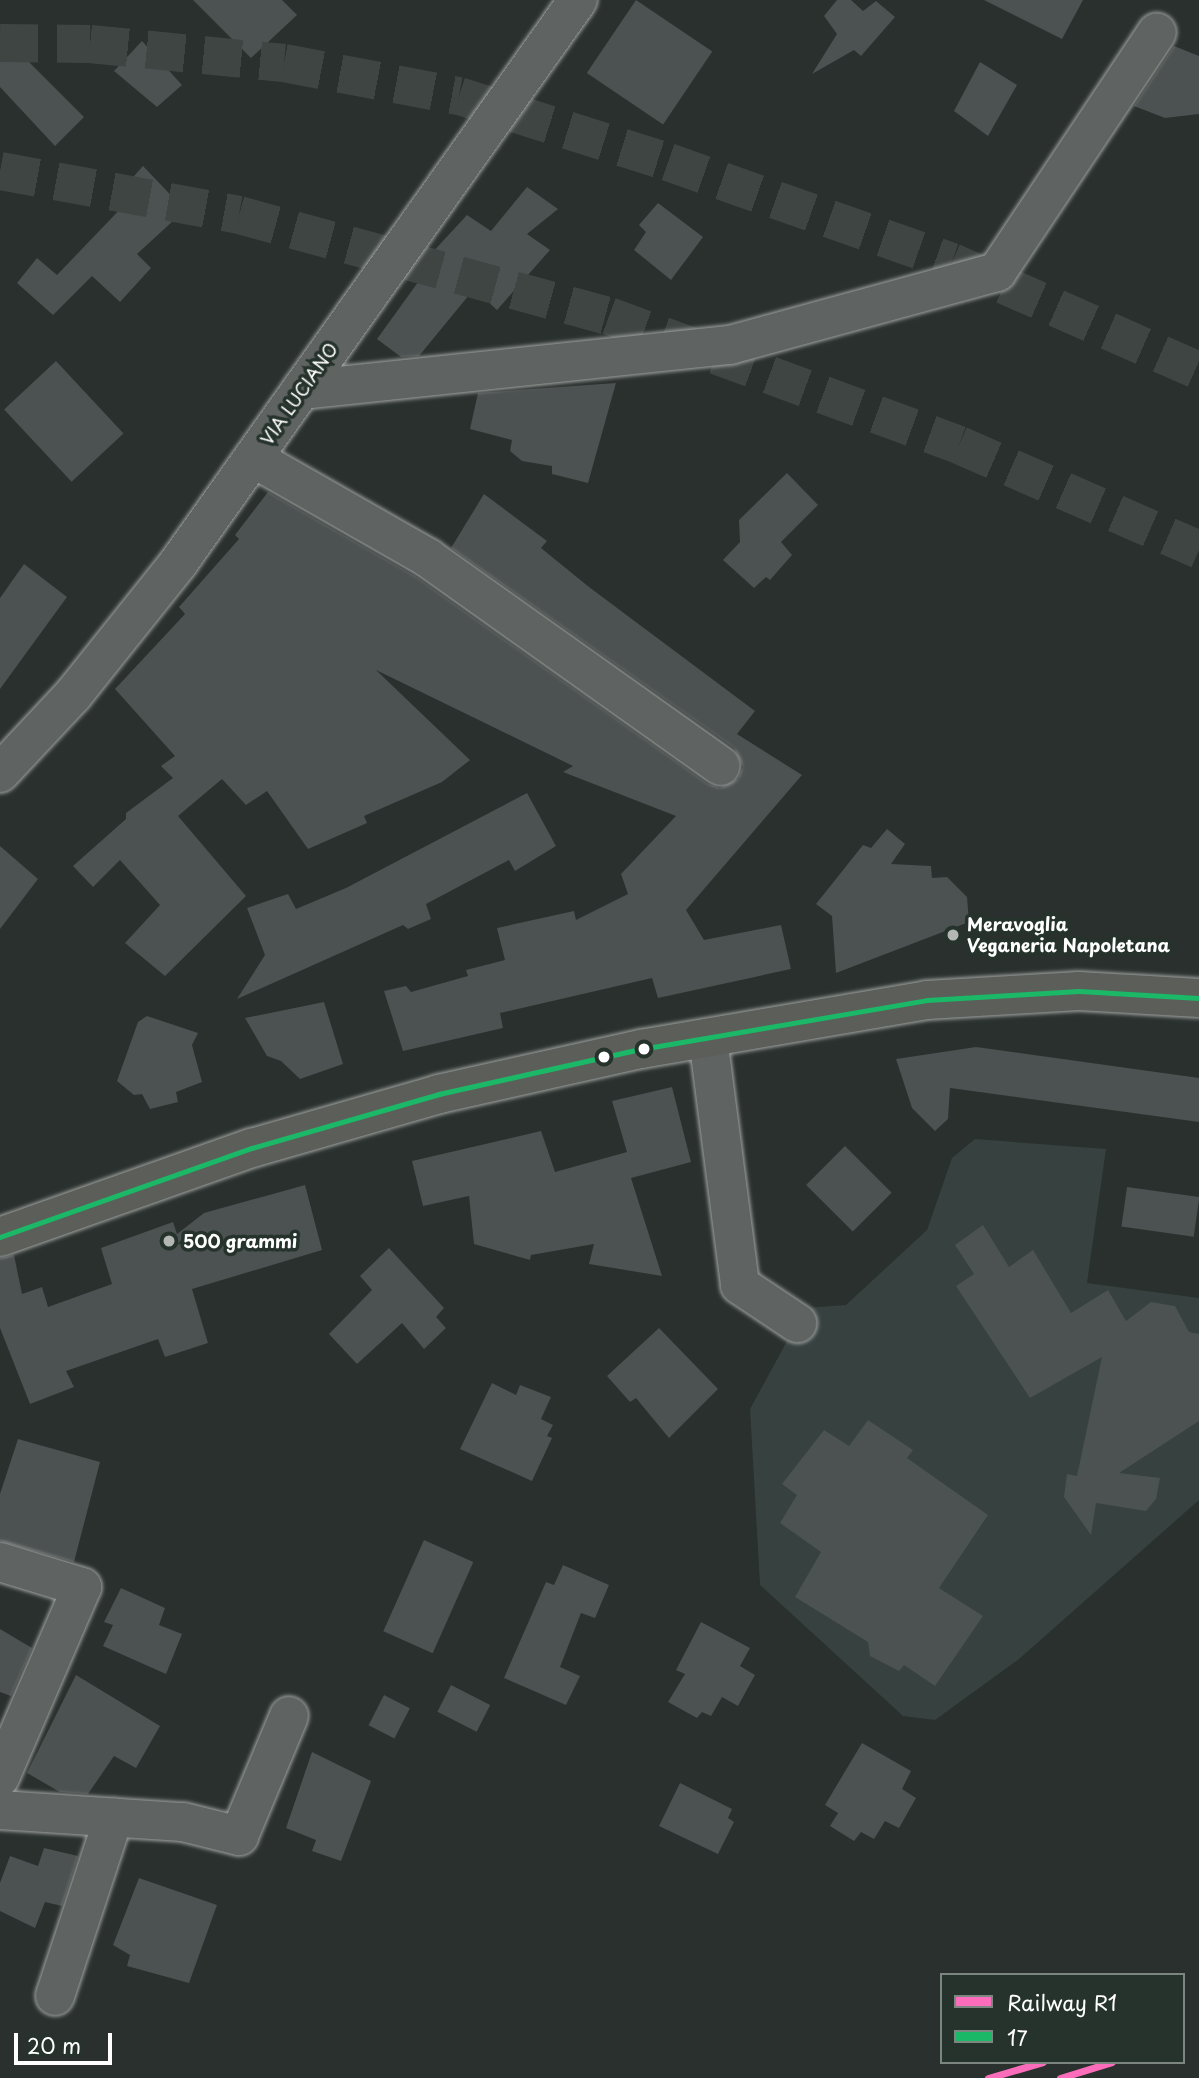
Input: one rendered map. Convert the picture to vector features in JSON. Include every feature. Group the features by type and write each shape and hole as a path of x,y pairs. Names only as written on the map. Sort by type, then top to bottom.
{"main road":[{"path":"0,1237 252,1148 439,1094 708,1038 927,1000 1079,991 1199,998"}],"street":[{"name":"VIA LUCIANO","path":"0,773 73,695 253,458 578,0"},
{"path":"301,390 730,345 997,272 1157,32"},
{"path":"253,458 428,558 721,766"},
{"path":"708,1038 740,1285 797,1323"},
{"path":"0,1562 82,1587 13,1712 0,1777"},
{"path":"0,1810 183,1822 239,1836 289,1716"},
{"path":"55,1996 114,1817"}],"shaded area":[{"path":"975,1139 1106,1149 1087,1283 1199,1298 1199,1500 1019,1659 935,1720 903,1716 760,1585 750,1409 805,1308 846,1305 927,1230 952,1158"}],"building":[{"path":"193,0 282,0 297,15 251,58"},
{"path":"636,0 712,51 663,124 587,73"},
{"path":"837,0 851,0 863,11 876,1 895,17 861,56 854,50 812,74 837,34 824,16"},
{"path":"984,0 1083,0 1062,39"},
{"path":"0,33 84,117 55,146 0,87"},
{"path":"142,41 182,85 157,107 114,71"},
{"path":"1174,46 1199,56 1199,114 1165,118 1134,106"},
{"path":"980,62 1017,85 988,136 954,111"},
{"path":"143,166 185,210 137,254 151,268 120,302 92,276 53,315 17,283 37,258 57,275 126,203 118,194"},
{"path":"527,187 558,209 527,234 550,250 497,310 474,289 419,356 401,357 377,339 434,260 429,256 467,215 491,231"},
{"path":"658,203 703,237 671,280 634,250 646,232 639,225"},
{"path":"56,361 124,433 72,482 4,409"},
{"path":"616,383 588,483 552,474 552,466 522,461 510,451 512,440 470,429 478,393"},
{"path":"787,473 818,505 781,542 792,555 770,580 766,577 754,588 723,560 740,542 739,520"},
{"path":"268,492 415,576 708,784 720,788 738,779 743,767 734,748 451,548 484,494 547,541 541,548 589,587 755,711 737,734 802,775 686,910 704,940 781,925 791,969 658,998 652,978 500,1013 503,1028 403,1051 384,991 406,986 411,992 468,976 466,970 505,960 497,928 574,911 576,920 628,894 621,874 676,816 563,772 573,766 376,670 470,760 442,782 364,816 367,823 308,849 267,791 246,805 222,779 178,816 246,896 165,976 125,943 160,905 120,860 93,887 73,866 126,819 126,813 173,778 161,766 175,756 115,689 185,614 179,607 239,539 235,535"},
{"path":"24,564 67,597 0,689 0,598"},
{"path":"527,793 556,846 515,871 509,860 426,904 431,919 408,929 403,925 237,999 265,955 247,908 288,894 296,909 346,888"},
{"path":"887,829 905,844 891,864 931,866 932,878 947,877 967,897 969,922 836,973 832,916 816,904 863,845 871,848"},
{"path":"0,846 38,879 0,929"},
{"path":"324,1002 343,1064 300,1079 281,1061 267,1056 245,1018"},
{"path":"147,1016 198,1033 192,1045 202,1082 176,1092 178,1102 150,1109 142,1094 134,1095 117,1081 138,1022"},
{"path":"976,1047 1199,1078 1199,1122 950,1088 948,1119 935,1131 912,1108 896,1059"},
{"path":"672,1087 691,1162 631,1178 662,1276 589,1264 594,1244 531,1255 530,1260 474,1244 469,1196 423,1206 412,1161 541,1131 555,1172 627,1152 612,1101"},
{"path":"845,1146 892,1193 853,1232 806,1185"},
{"path":"305,1185 322,1250 192,1289 208,1343 165,1357 158,1339 66,1371 74,1387 30,1404 0,1328 0,1258 14,1255 22,1294 42,1287 48,1307 112,1284 101,1248 173,1222 177,1234 204,1213"},
{"path":"1127,1187 1199,1197 1194,1237 1121,1227"},
{"path":"983,1225 1009,1267 1033,1250 1071,1313 1108,1290 1126,1321 1151,1302 1175,1306 1189,1332 1199,1334 1199,1421 1119,1473 1160,1478 1156,1499 1146,1511 1096,1503 1091,1535 1064,1497 1067,1474 1077,1476 1102,1357 1030,1398 956,1286 974,1274 955,1245"},
{"path":"389,1248 444,1308 436,1317 446,1328 424,1349 402,1323 357,1364 329,1334 372,1290 360,1276"},
{"path":"659,1328 718,1389 669,1438 636,1398 630,1402 607,1376"},
{"path":"492,1383 516,1395 520,1385 551,1397 541,1419 553,1425 547,1436 552,1438 532,1481 460,1449"},
{"path":"868,1420 913,1450 907,1458 988,1515 939,1588 983,1616 935,1686 904,1665 899,1671 870,1656 868,1642 795,1597 821,1552 780,1523 797,1495 782,1484 824,1430 849,1446"},
{"path":"18,1439 100,1462 74,1562 0,1541 0,1494"},
{"path":"424,1540 473,1562 433,1653 383,1631"},
{"path":"563,1565 609,1585 595,1618 581,1613 560,1667 580,1676 566,1705 504,1678 546,1582 554,1585"},
{"path":"121,1588 165,1608 159,1625 182,1634 166,1674 103,1646 113,1625 104,1622"},
{"path":"701,1622 750,1648 740,1666 755,1675 738,1706 722,1697 711,1716 702,1712 697,1718 668,1702 685,1674 676,1670"},
{"path":"0,1629 32,1648 11,1696 0,1692"},
{"path":"76,1675 160,1726 136,1768 114,1756 88,1794 60,1792 27,1773"},
{"path":"451,1685 490,1705 477,1732 437,1712"},
{"path":"384,1695 410,1708 394,1738 369,1725"},
{"path":"862,1743 911,1771 902,1789 916,1798 899,1828 885,1821 874,1839 861,1832 854,1841 830,1826 838,1813 825,1805"},
{"path":"312,1752 371,1781 341,1861 312,1851 316,1840 286,1828"},
{"path":"680,1783 732,1809 728,1818 734,1822 718,1854 659,1826"},
{"path":"44,1848 78,1856 62,1906 45,1902 35,1928 0,1911 0,1883 10,1856 38,1866"},
{"path":"139,1878 217,1905 189,1983 127,1966 130,1955 113,1945"}],"tunnel":[{"path":"0,43 90,44 284,63 459,96 668,162 952,262 1199,371"},
{"path":"0,171 239,215 609,316 959,445 1199,550"}],"rail line":[{"name":"R1","path":"988,2078 1036,2064"},
{"name":"R1","path":"1060,2078 1106,2064"}],"transit line":[{"name":"17","path":"0,1237 252,1148 439,1094 641,1049 927,1000 1079,991 1199,998"}],"place":[{"name":"Meravoglia Veganeria Napoletana","path":"953,935"},
{"name":"500 grammi","path":"169,1241"}]}
